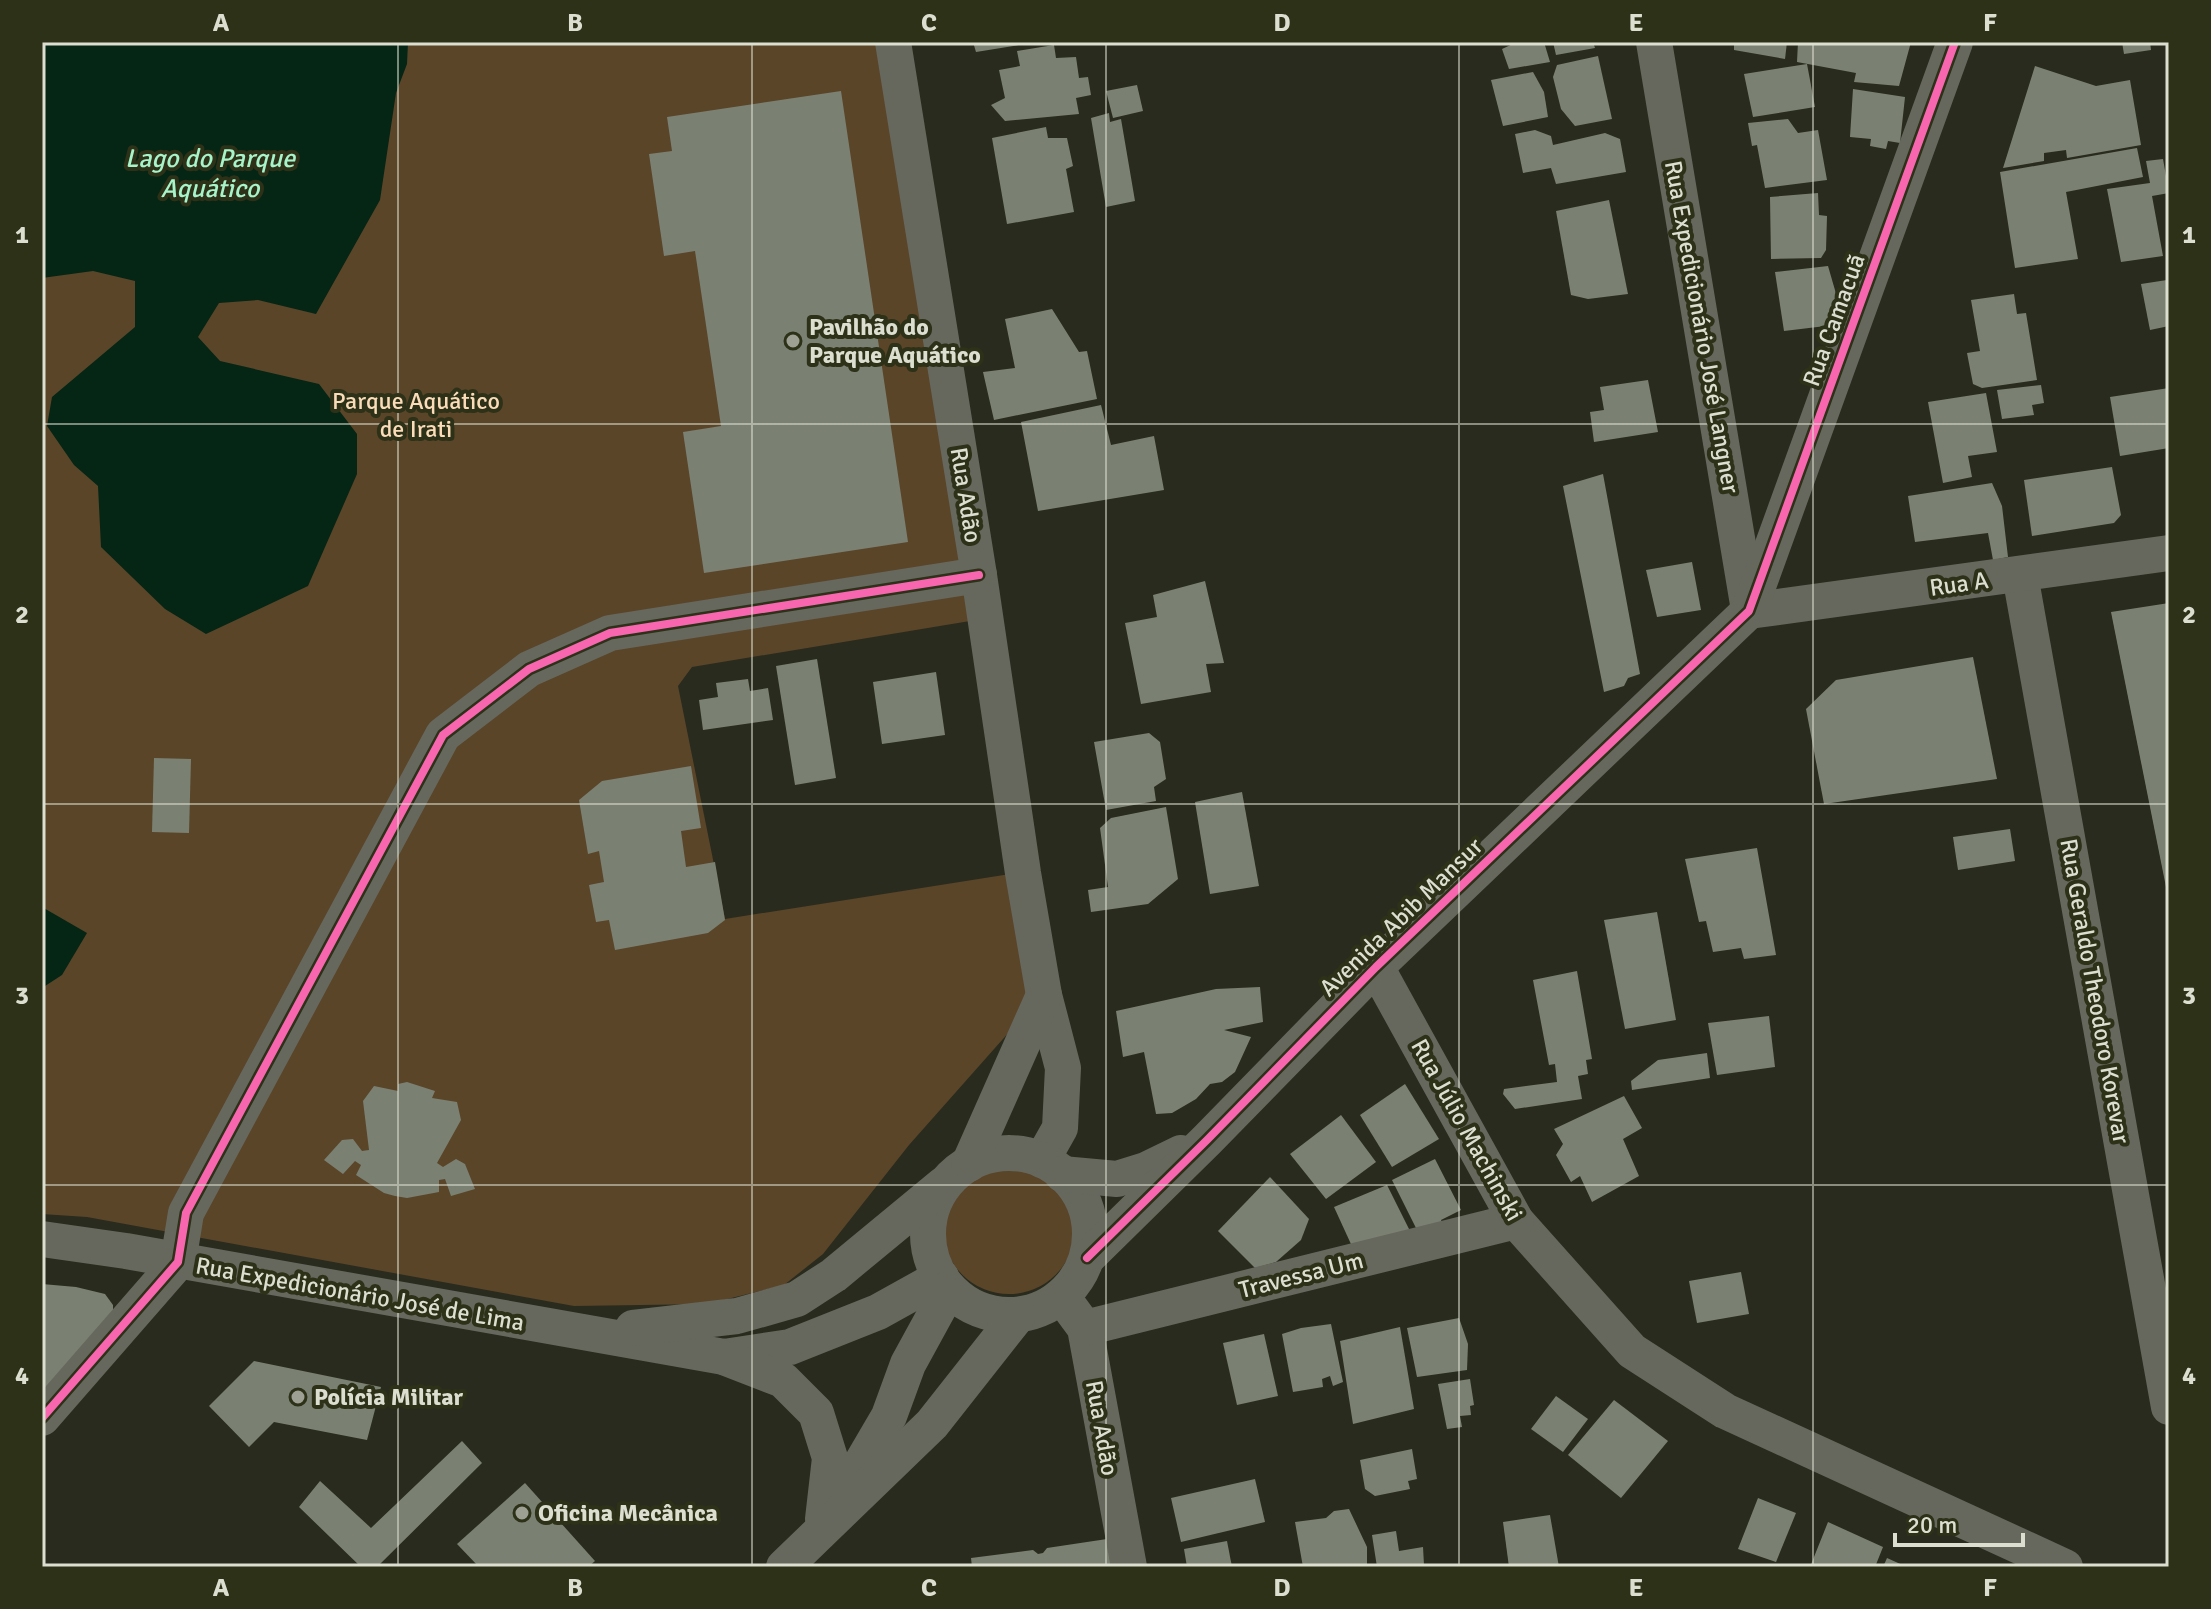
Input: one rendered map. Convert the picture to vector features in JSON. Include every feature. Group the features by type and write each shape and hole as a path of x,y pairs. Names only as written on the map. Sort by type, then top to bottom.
{"street":[{"name":"Rua Adão","path":"893,42 1044,995 1063,1068 1060,1128 1052,1167"},
{"name":"Rua Expedicionário José Langner","path":"1654,42 1749,611"},
{"name":"Rua Camacuã","path":"1749,611 1955,42"},
{"name":"Rua A","path":"1749,611 2169,553"},
{"path":"42,1418 178,1262 186,1213 443,735 529,669 610,633 979,575"},
{"name":"Rua Geraldo Theodoro Korevar","path":"2020,575 2169,1407"},
{"name":"Avenida Abib Mansur","path":"1087,1258 1376,967 1749,611"},
{"name":"Rua Júlio Machinski","path":"1376,967 1516,1221 1632,1351 1725,1411 2065,1567"},
{"path":"959,1172 992,1155 1017,1154 1052,1167 1078,1191 1087,1212 1090,1234 1087,1258 1077,1278 1062,1296 1042,1309 1018,1315 994,1314 971,1307 945,1283 933,1266 928,1239 929,1217 936,1197 959,1172 1044,995"},
{"name":"Avenida Abib Mansur","path":"1052,1167 1117,1179 1146,1170 1207,1140"},
{"name":"Rua Expedicionário José de Lima","path":"583,1332 676,1325 737,1316 797,1299 834,1275 959,1172"},
{"name":"Travessa Um","path":"1085,1328 1516,1221"},
{"name":"Rua Expedicionário José de Lima","path":"42,1239 126,1251 724,1357 790,1347 945,1283"},
{"path":"822,1528 889,1416 908,1364 945,1283"},
{"name":"Rua Adão","path":"1062,1296 1085,1328 1129,1567"},
{"path":"784,1567 932,1424 1018,1315"},
{"path":"724,1357 783,1380 816,1413 830,1458 822,1528"}],"green space":[{"name":"Parque Aquático de Irati","path":"42,42 888,42 982,619 692,667 678,686 725,919 1022,872 1042,995 909,1145 823,1254 784,1285 707,1304 574,1306 87,1217 42,1214"},
{"path":"1009,1162 1034,1167 1056,1181 1070,1203 1075,1228 1070,1253 1056,1275 1034,1289 1009,1294 984,1289 962,1275 948,1253 943,1228 948,1203 962,1181 984,1167"}],"water":[{"name":"Lago do Parque Aquático","path":"42,42 408,42 407,64 396,93 380,200 316,314 258,300 219,303 198,337 220,361 319,384 357,434 357,474 308,586 206,634 165,609 101,547 98,486 74,465 47,426 52,397 135,327 135,281 93,271 42,278"},
{"path":"42,907 87,933 62,975 42,988"}],"building":[{"path":"973,42 1025,42 1025,44 976,52"},
{"path":"1517,42 1544,42 1550,62 1509,69 1502,49"},
{"path":"1553,42 1593,42 1595,48 1556,55"},
{"path":"1734,42 1787,42 1785,59 1734,50"},
{"path":"1798,42 1911,42 1899,86 1854,82 1856,73 1797,62"},
{"path":"2122,42 2150,42 2151,50 2124,54"},
{"path":"1054,45 1056,58 1076,57 1079,78 1088,77 1091,95 1076,98 1079,114 1005,121 991,105 1005,98 999,70 1020,66 1017,51"},
{"path":"1598,56 1612,119 1575,126 1561,109 1553,77 1557,65"},
{"path":"1807,64 1815,107 1753,117 1744,74"},
{"path":"2035,66 2096,86 2130,80 2141,145 2067,158 2066,150 2044,153 2044,161 2003,168"},
{"path":"1533,72 1544,92 1548,117 1503,126 1491,80"},
{"path":"1137,85 1143,111 1113,118 1106,91"},
{"path":"1853,89 1905,97 1900,143 1888,141 1886,149 1870,146 1871,139 1850,137"},
{"name":"Pavilhão do Parque Aquático","path":"841,91 908,542 704,573 683,432 721,426 695,251 664,256 649,154 672,151 667,117"},
{"path":"1109,113 1110,122 1121,119 1135,201 1106,207 1091,118"},
{"path":"1788,119 1798,133 1818,130 1827,180 1765,188 1757,145 1752,146 1748,123"},
{"path":"1046,127 1048,138 1067,138 1073,166 1066,169 1074,212 1007,224 992,138"},
{"path":"1535,130 1551,136 1553,145 1605,133 1620,139 1626,172 1556,184 1551,168 1523,173 1515,134"},
{"path":"2137,148 2143,177 2066,192 2078,259 2015,268 2000,172"},
{"path":"2163,159 2169,193 2152,196 2163,256 2121,262 2107,189 2150,183 2146,161"},
{"path":"1818,193 1819,215 1827,216 1826,250 1821,258 1771,259 1770,197"},
{"path":"1609,200 1628,294 1588,299 1571,295 1556,211"},
{"path":"1828,266 1839,304 1834,325 1784,331 1775,272"},
{"path":"2167,280 2169,326 2150,330 2141,284"},
{"path":"2014,294 2017,314 2026,313 2037,380 1982,388 1973,384 1967,353 1980,351 1971,300"},
{"path":"1052,309 1079,352 1087,351 1097,399 994,420 983,372 1015,368 1005,319"},
{"path":"1648,380 1658,432 1594,442 1590,412 1604,410 1600,387"},
{"path":"2041,385 2044,403 2032,405 2034,415 2002,419 1997,390"},
{"path":"2169,388 2169,448 2120,456 2110,397"},
{"path":"1986,393 1997,452 1968,456 1972,477 1943,483 1928,402"},
{"path":"1101,405 1111,445 1154,436 1164,490 1038,511 1021,422"},
{"path":"2112,467 2121,515 2114,523 2032,536 2024,480"},
{"path":"1603,474 1640,674 1628,678 1624,686 1604,692 1563,486"},
{"path":"1992,483 2002,506 2008,557 1993,560 1988,533 1915,542 1908,496"},
{"path":"1692,562 1701,610 1657,617 1646,570"},
{"path":"1205,581 1224,663 1206,664 1211,692 1141,704 1125,623 1157,617 1153,595"},
{"path":"2169,603 2169,897 2168,897 2111,612"},
{"path":"1973,657 1997,779 1824,804 1806,709 1836,680"},
{"path":"817,659 836,778 795,785 776,666"},
{"path":"936,672 945,735 882,744 873,682"},
{"path":"748,679 750,691 768,688 773,720 703,730 699,700 718,697 716,683"},
{"path":"1149,733 1160,742 1166,779 1154,787 1156,801 1106,810 1094,742"},
{"path":"154,758 191,759 189,833 152,832"},
{"path":"691,766 701,828 681,831 686,867 715,862 725,920 708,933 615,950 609,920 596,922 589,885 604,882 599,851 588,854 579,800 602,781"},
{"path":"1242,792 1259,886 1210,894 1195,802"},
{"path":"1166,807 1178,879 1148,904 1091,912 1088,890 1108,887 1100,828 1111,818"},
{"path":"2010,829 2015,861 1958,870 1953,837"},
{"path":"1757,848 1776,955 1744,959 1741,948 1713,952 1706,921 1699,922 1685,859"},
{"path":"1657,912 1676,1020 1625,1029 1604,920"},
{"path":"1577,971 1592,1059 1586,1060 1588,1074 1578,1076 1582,1099 1515,1109 1503,1094 1504,1089 1557,1082 1555,1064 1549,1065 1533,980"},
{"path":"1260,987 1263,1022 1224,1030 1251,1037 1235,1072 1222,1082 1210,1084 1196,1099 1172,1113 1156,1114 1144,1052 1123,1057 1116,1011 1216,989"},
{"path":"1769,1016 1775,1067 1717,1075 1708,1023"},
{"path":"1707,1053 1710,1078 1632,1090 1631,1081 1658,1060"},
{"path":"407,1082 435,1091 432,1098 457,1102 461,1120 437,1163 443,1167 456,1159 465,1164 475,1189 451,1196 445,1179 439,1180 439,1192 407,1198 395,1196 384,1193 356,1175 361,1165 355,1161 343,1174 324,1160 342,1140 353,1139 362,1151 369,1150 363,1101 374,1086 398,1091 398,1084"},
{"path":"1405,1084 1439,1139 1392,1167 1360,1115"},
{"path":"1624,1096 1642,1128 1623,1139 1639,1176 1592,1202 1580,1176 1571,1182 1556,1155 1563,1144 1554,1129"},
{"path":"1341,1115 1376,1162 1326,1199 1290,1154"},
{"path":"1435,1159 1461,1210 1441,1220 1444,1228 1417,1230 1392,1180"},
{"path":"1270,1177 1309,1219 1301,1240 1276,1262 1255,1268 1218,1231"},
{"path":"1387,1185 1411,1233 1356,1255 1334,1207"},
{"path":"1741,1272 1749,1314 1697,1323 1689,1281"},
{"path":"42,1284 105,1294 113,1305 113,1318 42,1394"},
{"path":"1459,1318 1468,1344 1467,1370 1417,1377 1407,1328"},
{"path":"1331,1324 1343,1382 1333,1386 1330,1376 1322,1379 1323,1387 1293,1392 1282,1334"},
{"path":"1400,1327 1414,1409 1353,1424 1340,1341"},
{"path":"1264,1334 1278,1396 1237,1405 1223,1343"},
{"name":"Polícia Militar","path":"254,1361 381,1387 367,1440 274,1422 249,1447 209,1406"},
{"path":"1470,1379 1474,1405 1470,1406 1471,1415 1460,1416 1462,1427 1447,1429 1438,1384"},
{"path":"1556,1396 1588,1419 1563,1452 1531,1429"},
{"path":"1614,1400 1668,1441 1621,1498 1568,1455"},
{"path":"462,1441 482,1463 377,1567 361,1567 299,1507 320,1481 371,1528"},
{"path":"1412,1449 1417,1479 1408,1481 1410,1489 1375,1496 1365,1489 1360,1460"},
{"path":"1255,1479 1265,1522 1181,1542 1171,1498"},
{"name":"Oficina Mecânica","path":"525,1483 595,1561 588,1567 479,1567 457,1544"},
{"path":"1758,1498 1796,1513 1776,1562 1738,1549"},
{"path":"1349,1509 1367,1547 1367,1567 1303,1567 1295,1522 1326,1518 1334,1511"},
{"path":"1550,1515 1559,1567 1509,1567 1503,1522"},
{"path":"1828,1522 1883,1547 1875,1567 1810,1567"},
{"path":"1396,1531 1399,1551 1423,1547 1424,1565 1377,1567 1372,1535"},
{"path":"1107,1539 1111,1567 972,1567 971,1558 1033,1550 1038,1554 1047,1548"},
{"path":"1227,1541 1232,1567 1187,1567 1184,1549"},
{"path":"1887,1558 1907,1567 1883,1567"}],"cycle path":[{"path":"1087,1258 1376,967 1749,611 1955,42"},
{"path":"42,1418 178,1262 186,1213 443,735 529,669 610,633 979,575"}],"place":[{"name":"Pavilhão do Parque Aquático","path":"793,341"},
{"name":"Polícia Militar","path":"298,1397"},
{"name":"Oficina Mecânica","path":"522,1513"}]}
